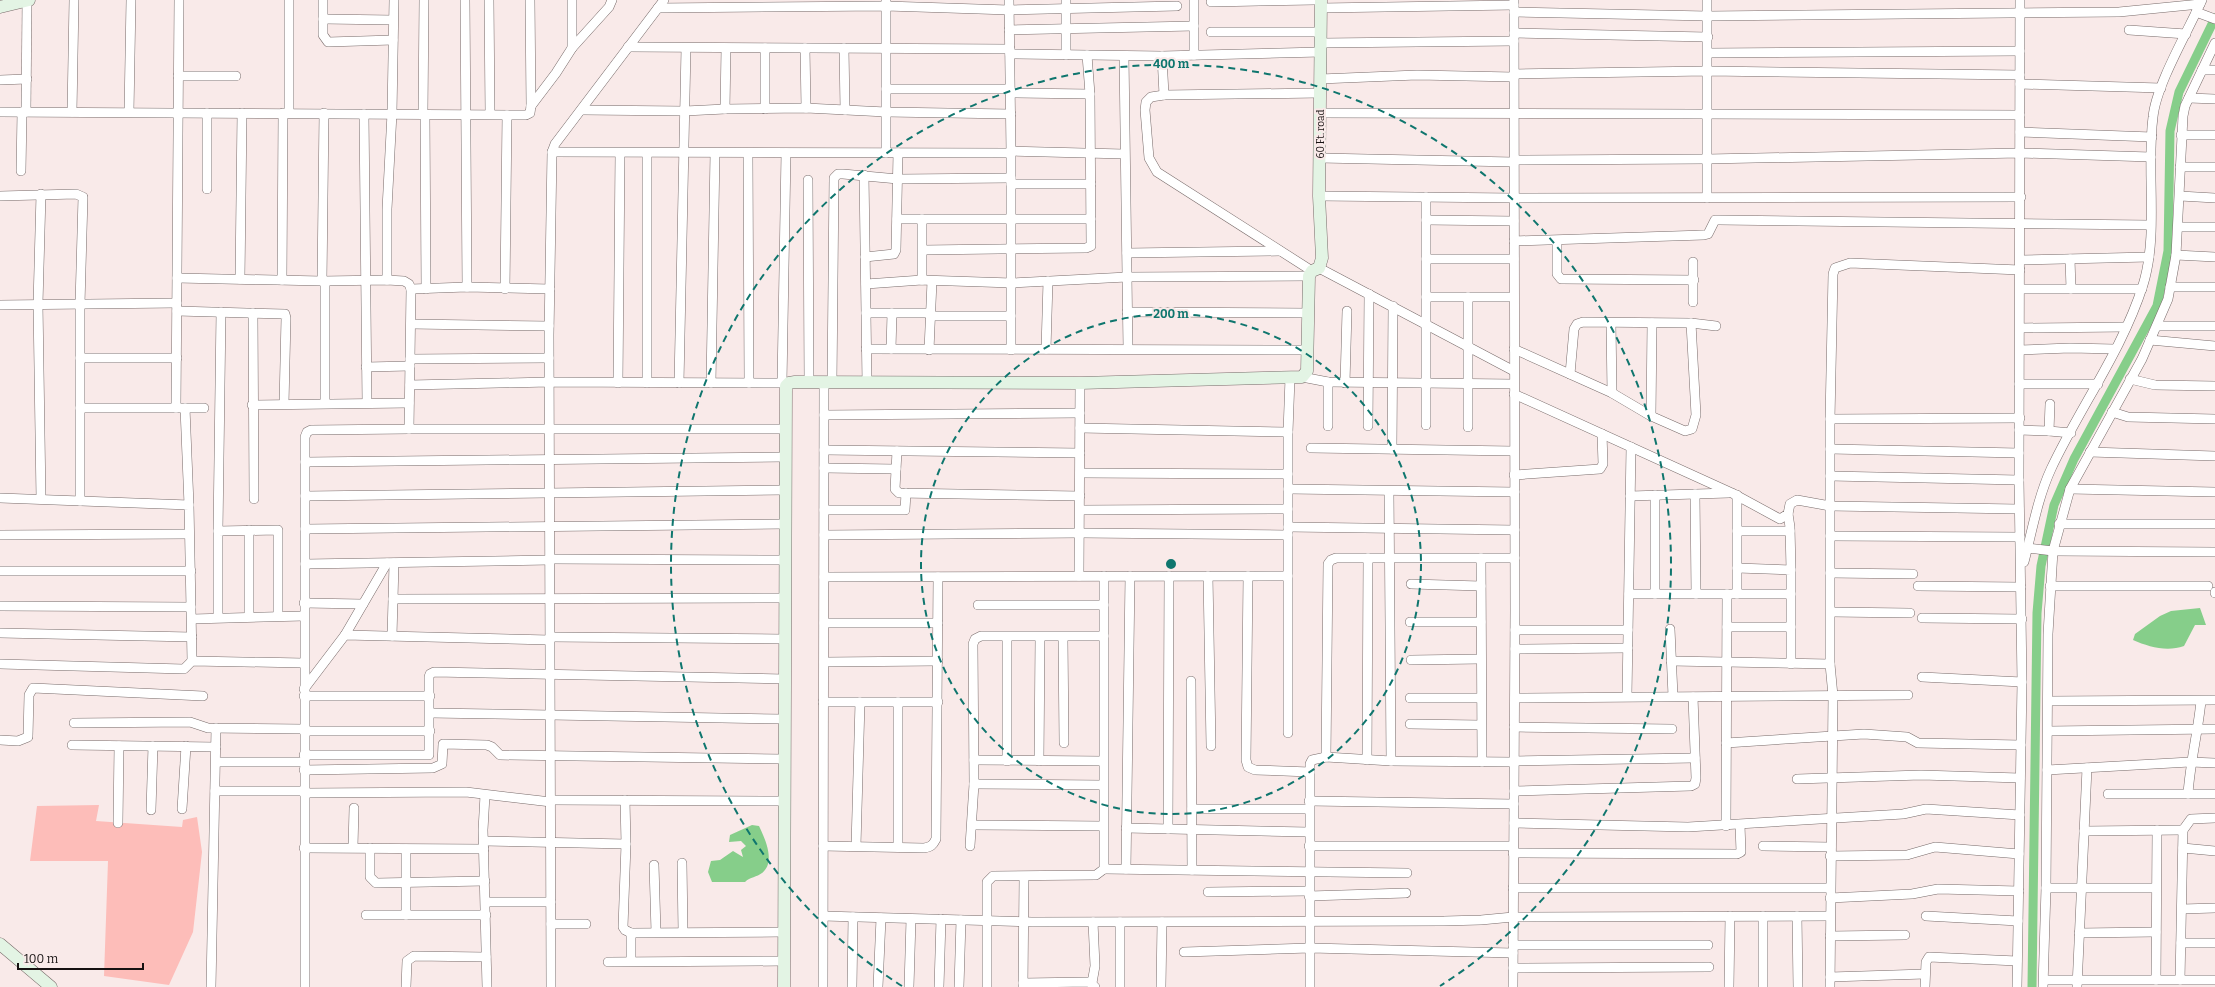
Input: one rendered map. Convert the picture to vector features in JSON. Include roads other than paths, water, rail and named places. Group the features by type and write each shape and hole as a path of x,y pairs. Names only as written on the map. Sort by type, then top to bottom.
{"street":[{"path":"0,7 28,0 27,79 21,171"},
{"path":"72,112 74,0"},
{"path":"129,112 131,0"},
{"path":"0,664 184,669 192,660 189,505 177,358 179,0"},
{"path":"282,280 289,0"},
{"path":"323,0 323,36 328,42 393,40"},
{"path":"388,280 387,209 392,113 394,0"},
{"path":"424,0 426,289"},
{"path":"465,0 467,287"},
{"path":"489,0 490,114"},
{"path":"0,112 392,113 526,115 530,113 531,106 530,0"},
{"path":"572,0 572,48"},
{"path":"531,106 556,73 572,48 609,6 612,0"},
{"path":"551,987 552,843 550,757 549,326 552,152 555,144 664,0"},
{"path":"1010,0 1011,350"},
{"path":"1194,0 1194,55"},
{"path":"1707,0 1707,198"},
{"path":"2017,987 2022,682 2022,569 2019,509 2021,197 2020,0"},
{"path":"1211,2 1319,2 1514,6 1708,16 2119,12 2199,5"},
{"name":"60 Ft. road","path":"1296,377 1307,371 1308,313 1313,272 1322,258 1319,196 1321,42 1319,2"},
{"path":"658,8 886,3 1010,10 1066,4 1177,6"},
{"path":"886,3 886,153"},
{"path":"1066,4 1066,55"},
{"path":"2199,5 2206,15 2215,19"},
{"path":"2022,569 2031,548 2050,470 2098,384 2126,327 2142,288 2149,257 2153,115 2161,88 2199,5"},
{"path":"1513,987 1515,698 1514,6"},
{"path":"323,19 393,20"},
{"path":"1010,30 1194,26"},
{"path":"2129,30 2186,34"},
{"path":"1211,32 1321,42"},
{"path":"628,47 886,48 1066,55 1162,56 1194,55 1321,42 1514,37 1708,37"},
{"path":"2215,43 2185,106 2181,135 2180,196 2176,255 2168,299 2157,326 2130,379 2070,489 2049,551 2050,586 2046,888 2043,983 2215,980"},
{"path":"679,383 686,48"},
{"path":"725,109 726,48"},
{"path":"765,48 765,109"},
{"path":"805,48 806,108"},
{"path":"844,48 845,110"},
{"path":"1708,52 2020,51"},
{"path":"923,250 1089,248 1092,242 1090,94 1087,55"},
{"path":"1124,56 1124,154 1127,185 1128,350"},
{"path":"1162,56 1164,95"},
{"path":"2202,70 2215,70"},
{"path":"1320,79 1708,71 2020,79 2161,88"},
{"path":"178,76 236,76"},
{"path":"0,80 27,79"},
{"path":"886,89 1090,94"},
{"path":"1320,92 1164,95 1150,98 1146,102 1144,110 1149,158 1157,172 1313,272 1369,294 1514,371"},
{"path":"2189,98 2215,99"},
{"path":"582,110 685,111 806,108 886,112 1011,114"},
{"path":"207,113 207,189"},
{"path":"240,279 242,113"},
{"path":"324,113 325,403"},
{"path":"1320,113 2020,115"},
{"path":"364,114 367,403"},
{"path":"505,288 507,114"},
{"path":"2020,132 2152,137"},
{"path":"2181,135 2215,135"},
{"path":"552,152 1090,152 1124,154"},
{"path":"618,383 620,153"},
{"path":"647,153 647,383"},
{"path":"711,383 715,153"},
{"path":"748,153 749,383"},
{"path":"784,987 786,153"},
{"path":"865,257 894,254 896,250 898,153"},
{"path":"1320,158 1514,161 2020,153 2151,157"},
{"path":"2180,167 2215,167"},
{"path":"823,987 824,415 828,383 834,178 838,174 843,174 898,179 1091,184"},
{"path":"864,175 867,383"},
{"path":"808,180 808,382"},
{"path":"41,194 38,304 41,499"},
{"path":"0,196 76,194 83,197 80,304 80,501"},
{"path":"1319,196 1514,198 2021,197"},
{"path":"2180,196 2215,198"},
{"path":"1426,197 1426,425"},
{"path":"897,219 1091,219"},
{"path":"922,219 922,280"},
{"path":"1426,220 1514,221"},
{"path":"1514,241 1704,235 1711,231 1715,220 2020,225 2150,225"},
{"path":"2178,227 2215,227"},
{"path":"1557,240 1557,274 1561,279 1694,280"},
{"path":"1127,253 1281,251"},
{"path":"2176,255 2215,257"},
{"path":"2020,260 2149,257"},
{"path":"1426,259 1514,259"},
{"path":"2070,259 2071,289"},
{"path":"1693,262 1693,302"},
{"path":"1830,987 1830,851 1832,818 1833,696 1830,664 1830,419 1833,274 1835,268 1850,262 2020,270"},
{"path":"866,284 922,280 1012,283 1127,277 1313,272"},
{"path":"177,278 324,281 365,279 404,281 409,284 411,289 409,429"},
{"path":"929,350 932,281"},
{"path":"1046,349 1048,282"},
{"path":"411,289 467,287 550,288"},
{"path":"2170,287 2215,287"},
{"path":"2020,289 2142,288"},
{"path":"1368,426 1369,294"},
{"path":"1426,297 1514,297"},
{"path":"1468,297 1468,427"},
{"path":"0,305 80,304 177,307 221,312 284,314 286,318 284,404"},
{"path":"1392,449 1393,306"},
{"path":"1345,382 1347,311"},
{"path":"218,617 221,312"},
{"path":"1127,312 1308,313"},
{"path":"252,313 254,499"},
{"path":"866,314 892,313 1011,316"},
{"path":"890,349 892,313"},
{"path":"1570,374 1574,329 1577,324 1583,322 1691,323 1716,326"},
{"path":"1611,323 1612,394"},
{"path":"1651,416 1652,323"},
{"path":"1514,350 1570,374 1612,394 1651,416 1685,431 1692,429 1695,424 1691,323"},
{"path":"410,324 549,326"},
{"path":"2157,326 2215,326"},
{"path":"2020,328 2126,327"},
{"path":"2150,340 2215,346"},
{"path":"2020,350 2070,348 2115,350"},
{"path":"866,349 1308,350"},
{"path":"80,358 177,358"},
{"path":"366,367 410,363 549,358"},
{"path":"410,385 549,382 1080,383 1296,377 1328,382 1468,384 1514,389 1602,434 1735,494 1777,518 1784,518 1788,514"},
{"path":"1288,734 1288,432 1296,377"},
{"path":"2130,379 2155,385 2215,386"},
{"path":"1328,382 1328,426"},
{"path":"1079,576 1080,383"},
{"path":"2019,384 2098,384"},
{"path":"252,405 409,403"},
{"path":"2049,431 2050,404"},
{"path":"80,408 204,408"},
{"path":"2112,412 2128,417 2215,419"},
{"path":"824,415 1080,413"},
{"path":"1830,419 2020,418"},
{"path":"305,987 304,603 306,432 311,430 550,428 786,429"},
{"path":"1080,428 1288,432"},
{"path":"2020,430 2071,433"},
{"path":"1514,475 1600,469 1603,464 1602,434"},
{"path":"1627,696 1631,446"},
{"path":"1311,448 1514,451"},
{"path":"1830,449 2019,453"},
{"path":"824,450 1080,453"},
{"path":"896,451 895,489 899,493 1080,496"},
{"path":"2090,452 2215,456"},
{"path":"305,462 550,458 785,457"},
{"path":"824,468 896,469"},
{"path":"1080,473 1288,474"},
{"path":"1830,476 2019,480"},
{"path":"1288,489 1515,492"},
{"path":"2070,489 2215,492"},
{"path":"305,496 550,491 785,490"},
{"path":"1389,490 1391,761"},
{"path":"824,510 905,510 906,493"},
{"path":"1695,494 1696,594"},
{"path":"1630,496 1735,494"},
{"path":"1735,494 1737,530 1737,594"},
{"path":"1655,495 1655,594"},
{"path":"0,498 189,505"},
{"path":"1791,664 1791,570 1788,514 1790,504 1794,500 1830,506 2019,509"},
{"path":"1080,510 1288,510"},
{"path":"305,529 785,524"},
{"path":"2059,524 2215,524"},
{"path":"218,530 278,530 278,616"},
{"path":"249,530 250,616"},
{"path":"824,535 1515,530"},
{"path":"1737,530 1790,531"},
{"path":"0,534 189,534"},
{"path":"1830,536 2020,537"},
{"path":"2031,548 2049,551 2215,552"},
{"path":"1326,757 1328,564 1330,560 1336,558 1515,558"},
{"path":"1367,760 1368,558"},
{"path":"1481,558 1482,762"},
{"path":"305,564 550,560 785,560"},
{"path":"391,563 393,599 392,636"},
{"path":"304,693 345,635 363,604 391,563"},
{"path":"1737,568 1791,570"},
{"path":"0,571 191,571"},
{"path":"1830,573 1913,574"},
{"path":"1104,576 1102,826 1104,869"},
{"path":"1126,869 1130,576"},
{"path":"1168,829 1169,576"},
{"path":"1208,576 1211,746"},
{"path":"1248,576 1246,760 1248,767 1255,770 1310,772"},
{"path":"824,577 1288,576"},
{"path":"823,846 931,847 936,839 938,577"},
{"path":"1410,584 1481,586"},
{"path":"1918,586 2021,587"},
{"path":"2050,586 2213,590"},
{"path":"1629,594 1791,594"},
{"path":"1726,826 1727,594"},
{"path":"393,599 784,598"},
{"path":"304,603 363,604"},
{"path":"978,605 1104,605"},
{"path":"0,606 191,606"},
{"path":"1831,612 1910,613"},
{"path":"192,619 250,616 304,616"},
{"path":"1922,618 2022,619"},
{"path":"1410,622 1481,622"},
{"path":"824,623 938,623"},
{"path":"1727,627 1791,627"},
{"path":"1670,629 1673,696"},
{"path":"1515,630 1628,630"},
{"path":"0,633 192,637"},
{"path":"345,635 784,639"},
{"path":"970,846 974,784 973,644 975,639 981,636 1063,638 1104,636"},
{"path":"1007,637 1007,761"},
{"path":"1040,638 1040,761"},
{"path":"1063,638 1064,743"},
{"path":"1515,649 1628,648"},
{"path":"1411,660 1481,659"},
{"path":"192,660 304,663"},
{"path":"1671,660 1727,663 1830,664"},
{"path":"824,662 938,661"},
{"path":"304,763 426,755 430,751 429,677 430,674 434,672 550,673 784,679"},
{"path":"1922,677 2022,682"},
{"path":"1191,681 1192,870"},
{"path":"0,740 18,741 28,736 29,695 33,688 203,696"},
{"path":"304,693 430,696"},
{"path":"1515,698 1908,695"},
{"path":"1514,791 1691,786 1695,784 1696,758 1693,696"},
{"path":"1410,698 1481,698"},
{"path":"2048,701 2215,700"},
{"path":"2188,794 2190,762 2198,729 2201,701"},
{"path":"823,702 938,702"},
{"path":"856,846 860,702"},
{"path":"898,702 898,847"},
{"path":"430,713 784,719"},
{"path":"74,723 190,722 208,728 430,731"},
{"path":"1410,724 1481,725"},
{"path":"1514,727 1672,729"},
{"path":"211,987 216,728"},
{"path":"2048,731 2215,729"},
{"path":"1726,743 1864,734 1907,737 1918,743 2021,745"},
{"path":"430,744 487,745 492,747 500,755 550,757 784,759"},
{"path":"216,762 304,763 433,768 442,764 443,744"},
{"path":"72,745 216,747"},
{"path":"118,823 119,746"},
{"path":"151,810 153,746"},
{"path":"182,810 186,746"},
{"path":"1310,987 1309,805 1312,760 1326,757 1391,761 1514,762 1696,758"},
{"path":"974,760 1103,761"},
{"path":"2047,770 2190,762 2215,763"},
{"path":"2077,983 2087,768"},
{"path":"1797,779 1920,775 2020,778"},
{"path":"974,784 1103,785"},
{"path":"215,790 304,792 466,792 551,801 784,801"},
{"path":"2108,794 2215,794"},
{"path":"485,795 483,817 487,987"},
{"path":"625,800 626,844 623,927 625,930 631,933 784,932"},
{"path":"1192,809 1309,805 1514,804"},
{"path":"353,847 354,808"},
{"path":"1514,823 1726,826 1903,814 1926,810 2020,815"},
{"path":"2180,980 2184,830 2191,819 2215,818"},
{"path":"972,825 1102,826"},
{"path":"1309,846 1737,854 1741,852 1742,848 1740,825"},
{"path":"1126,828 1192,831 1309,832"},
{"path":"2156,980 2157,830"},
{"path":"2084,831 2184,830"},
{"path":"304,848 406,848 552,843 626,844"},
{"path":"1763,846 1907,855 1936,847 2019,854"},
{"path":"370,848 370,877 372,881 376,883 485,881"},
{"path":"406,848 406,915"},
{"path":"2183,848 2215,851"},
{"path":"682,863 683,932"},
{"path":"654,865 656,932"},
{"path":"988,987 987,882 988,879 993,876 1024,877 1096,875 1104,869 1407,873"},
{"path":"1024,877 1023,985 1093,985 1095,966 1093,922"},
{"path":"1513,888 1830,888"},
{"path":"2046,888 2156,888"},
{"path":"1830,898 1912,894 1938,889 2019,891"},
{"path":"1208,892 1406,892"},
{"path":"486,902 551,902"},
{"path":"2182,909 2215,908"},
{"path":"366,915 486,915"},
{"path":"823,916 1023,922 1481,920 1514,917 1830,916"},
{"path":"1729,987 1730,916"},
{"path":"1763,916 1763,987"},
{"path":"1797,916 1798,987"},
{"path":"1926,916 2018,920"},
{"path":"852,987 853,917"},
{"path":"878,987 881,918"},
{"path":"909,987 911,919"},
{"path":"939,987 941,919"},
{"path":"959,987 961,920"},
{"path":"1120,922 1120,987"},
{"path":"1161,987 1162,922"},
{"path":"551,924 586,924"},
{"path":"2079,933 2156,932"},
{"path":"631,933 631,962"},
{"path":"1830,936 1906,935"},
{"path":"2181,944 2215,943"},
{"path":"0,944 51,987"},
{"path":"1184,952 1310,948 1513,949 1708,945"},
{"path":"406,987 407,961 414,956 486,957"},
{"path":"1925,987 1926,962 1929,956 2017,961"},
{"path":"608,962 784,961"},
{"path":"1513,968 1709,967"},
{"path":"1830,977 1925,974"}],"waterway":[{"path":"2032,987 2037,613 2041,566 2054,505 2074,459 2157,306 2168,251 2170,131 2179,92 2215,18"}]}
